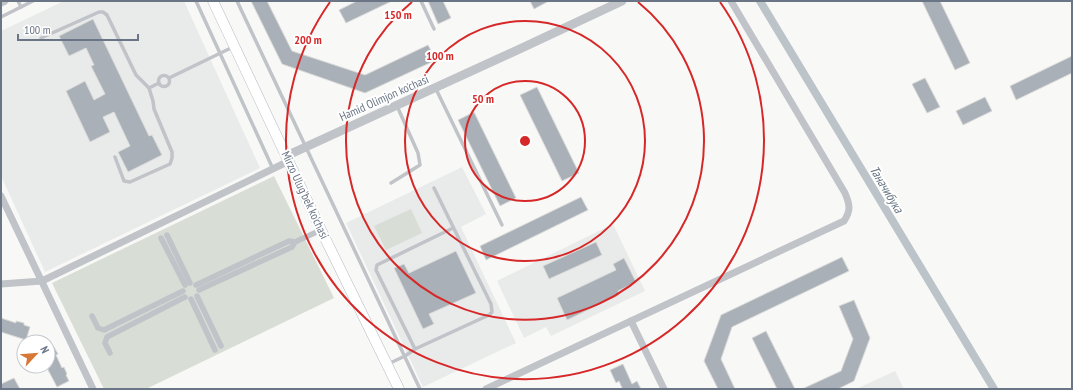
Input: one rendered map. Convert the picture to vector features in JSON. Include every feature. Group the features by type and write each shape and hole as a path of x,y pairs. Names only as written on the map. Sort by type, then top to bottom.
{"main road":[{"name":"Mirzo Ulug'bek ko'chasi","path":"213,1 321,230 399,389"}],"street":[{"path":"1,3 6,1"},
{"name":"Hamid Olimjon ko'chasi","path":"287,159 305,147 622,1"},
{"path":"486,389 844,221 848,214 849,208 844,193 731,1"},
{"path":"1,284 42,281 273,169 287,159"},
{"path":"1,196 93,389"},
{"path":"92,316 98,328 104,330 292,247 295,242 321,230"},
{"path":"164,236 191,291 222,346"},
{"path":"191,291 215,350"},
{"path":"110,353 105,343 107,337 191,291"},
{"path":"632,321 664,389"}],"lane":[{"path":"18,1 21,7"},
{"path":"1,16 33,1"},
{"path":"196,1 273,169"},
{"path":"237,1 420,389"},
{"path":"421,1 434,29"},
{"path":"41,38 99,12 103,12 107,15 136,75 149,88 154,109 172,152 170,164 130,182 124,181 114,157"},
{"path":"169,78 234,46"},
{"path":"159,83 159,78 161,76 164,75 169,78"},
{"path":"159,83 166,86 169,78"},
{"path":"149,88 159,83"},
{"path":"435,88 502,225"},
{"path":"391,183 420,165 418,153 396,106"},
{"path":"387,364 405,356 415,349 489,315 492,312 491,304 434,188"},
{"path":"415,349 376,270 377,265 453,228"}],"shaded area":[{"path":"64,1 184,1 260,168 45,272 1,176 1,31"},
{"path":"462,167 486,214 461,227 516,343 423,387 346,223"},
{"path":"274,176 334,298 146,389 104,389 52,283"},
{"path":"411,209 422,233 386,250 374,226"},
{"path":"613,224 645,291 551,336 546,327 524,338 497,281"},
{"path":"895,371 904,389 856,389"}],"building":[{"path":"251,1 267,1 292,51 365,75 428,45 436,60 365,93 282,64"},
{"path":"357,1 392,1 346,23 339,10"},
{"path":"428,1 443,1 451,18 438,24"},
{"path":"530,1 549,1 534,9"},
{"path":"922,1 940,1 970,63 955,70"},
{"path":"93,19 149,136 152,135 162,155 128,172 118,152 130,146 114,112 103,117 110,132 90,142 66,91 85,81 94,100 105,94 91,66 94,65 86,48 69,56 59,36"},
{"path":"1072,56 1072,73 1016,100 1010,86"},
{"path":"925,78 940,107 927,113 912,84"},
{"path":"537,87 579,173 562,181 520,95"},
{"path":"985,97 992,111 963,125 956,111"},
{"path":"474,112 516,198 500,206 458,120"},
{"path":"581,197 588,210 486,260 480,246"},
{"path":"596,242 602,255 549,279 543,266"},
{"path":"456,251 476,293 429,314 434,324 423,329 394,268 404,264 409,273"},
{"path":"842,257 849,271 732,327 721,359 735,389 718,389 704,361 721,315"},
{"path":"624,258 636,282 618,291 619,295 567,320 557,298 616,270 613,264"},
{"path":"854,300 870,338 854,381 838,389 802,389 841,371 853,339 839,306"},
{"path":"1,318 16,323 16,321 24,323 24,325 30,327 28,334 16,334 16,337 1,332"},
{"path":"766,331 795,389 777,389 752,338"},
{"path":"56,355 62,368 64,367 69,381 57,387 50,374 56,374"},
{"path":"623,364 632,384 637,381 641,389 620,389 622,388 619,381 616,383 610,370"},
{"path":"14,378 20,389 1,389 1,384"}],"waterway":[{"name":"Таначибука","path":"760,1 994,389"}]}
